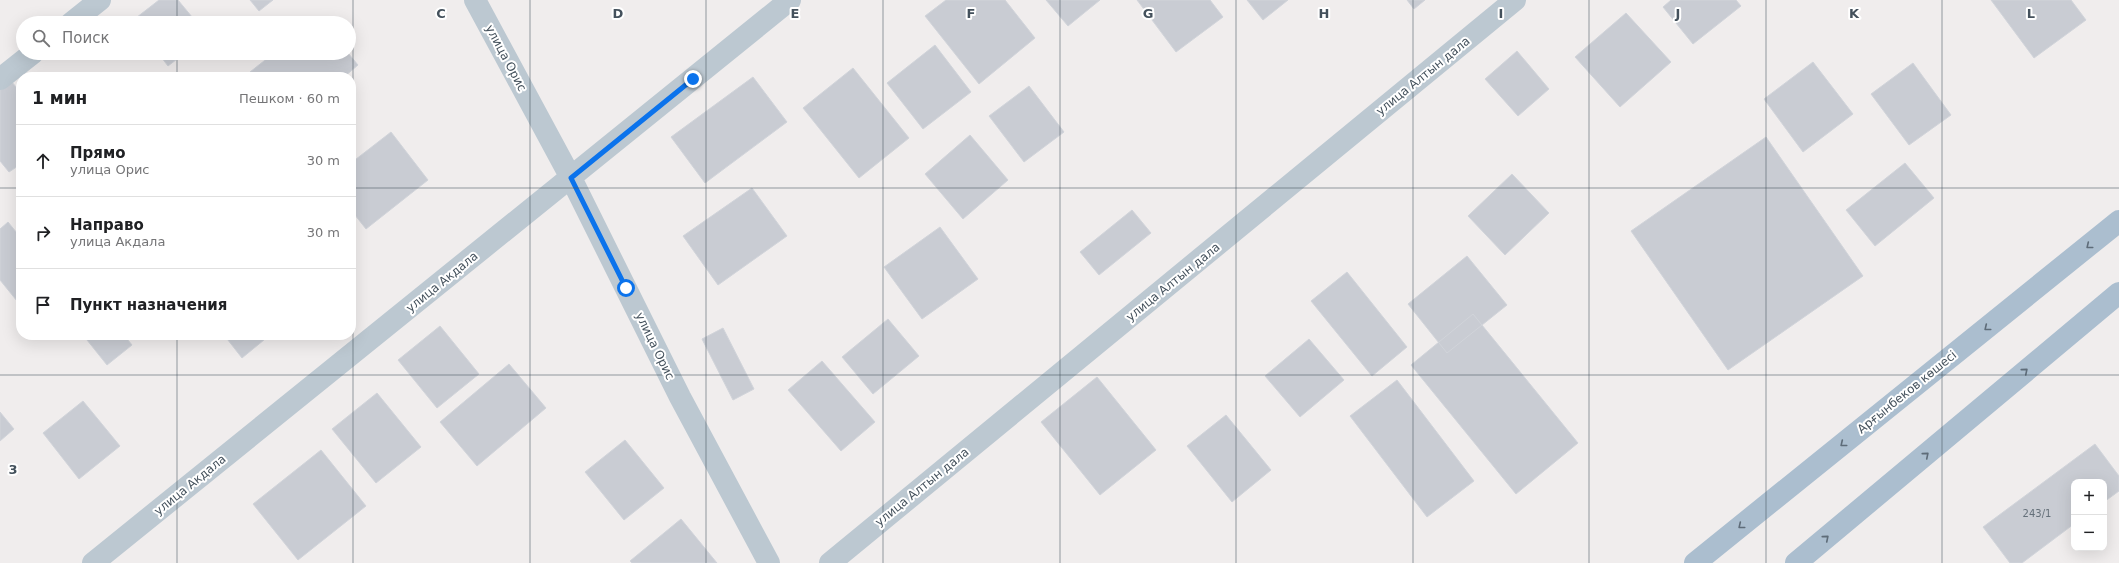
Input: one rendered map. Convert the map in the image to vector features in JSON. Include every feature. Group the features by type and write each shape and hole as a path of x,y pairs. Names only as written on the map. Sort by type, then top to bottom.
{"main road":[{"name":"Арғынбеков көшесі","path":"1695,563 2119,222"},
{"path":"1796,563 2119,293"}],"street":[{"path":"80,16 100,0"},
{"name":"улица Орис","path":"475,0 571,178 680,397 769,563"},
{"name":"улица Акдала","path":"93,563 790,0"},
{"name":"улица Алтын дала","path":"830,563 1516,0"},
{"path":"0,79 24,60"}],"building":[{"path":"159,0 178,0 191,16 138,16"},
{"path":"250,0 273,0 259,11"},
{"path":"946,0 1005,0 1035,38 979,84 925,16"},
{"path":"1046,0 1100,0 1068,26"},
{"path":"1137,0 1210,0 1223,17 1176,52"},
{"path":"1247,0 1288,0 1263,20"},
{"path":"1407,0 1425,0 1414,9"},
{"path":"1671,0 1736,0 1741,6 1693,44 1663,7"},
{"path":"1991,0 2071,0 2086,20 2034,58"},
{"path":"1626,13 1671,62 1620,107 1575,57"},
{"path":"935,45 971,92 923,129 887,83"},
{"path":"1517,51 1549,89 1518,116 1485,79"},
{"path":"163,60 176,60 168,66"},
{"path":"265,60 354,60 358,65 350,72 250,72"},
{"path":"1813,62 1853,114 1803,152 1764,99"},
{"path":"1913,63 1951,115 1909,145 1871,94"},
{"path":"853,68 909,138 859,178 803,108"},
{"path":"7,76 16,87 16,167 9,172 0,161 0,82"},
{"path":"753,77 787,122 705,183 671,137"},
{"path":"1029,86 1064,132 1024,162 989,116"},
{"path":"391,132 428,180 366,229 356,216 356,159"},
{"path":"970,135 1008,180 963,219 925,174"},
{"path":"1766,137 1863,276 1728,370 1631,231"},
{"path":"1905,163 1934,198 1875,246 1846,210"},
{"path":"1512,174 1549,213 1505,255 1468,216"},
{"path":"752,188 787,236 718,285 683,236"},
{"path":"1132,210 1151,233 1099,275 1080,252"},
{"path":"8,222 16,232 16,300 0,280 0,229"},
{"path":"940,227 978,279 922,319 884,267"},
{"path":"1467,256 1507,305 1447,353 1408,304"},
{"path":"1347,272 1407,347 1372,376 1311,301"},
{"path":"1473,314 1578,443 1516,494 1411,365"},
{"path":"888,319 919,356 873,394 842,357"},
{"path":"440,326 479,374 437,408 398,360"},
{"path":"723,328 754,389 733,400 702,339"},
{"path":"1309,339 1344,380 1300,417 1265,376"},
{"path":"87,340 128,340 132,345 107,365"},
{"path":"228,340 264,340 242,358"},
{"path":"822,361 875,422 841,451 788,390"},
{"path":"509,364 546,408 477,466 440,422"},
{"path":"1097,377 1156,450 1100,495 1041,422"},
{"path":"1397,380 1474,481 1427,517 1350,416"},
{"path":"377,393 421,447 376,483 332,429"},
{"path":"83,401 120,446 79,479 43,433"},
{"path":"0,412 14,429 0,441"},
{"path":"1226,415 1271,470 1232,502 1187,446"},
{"path":"625,440 664,488 624,520 585,472"},
{"path":"2095,444 2119,476 2119,491 2107,500 2107,479 2071,479 2071,526 2022,563 2010,563 1983,527"},
{"path":"321,450 366,506 298,560 253,504"},
{"path":"681,519 717,563 632,563 630,561"}],"route":[{"path":"626,288 571,178 693,79"}]}
